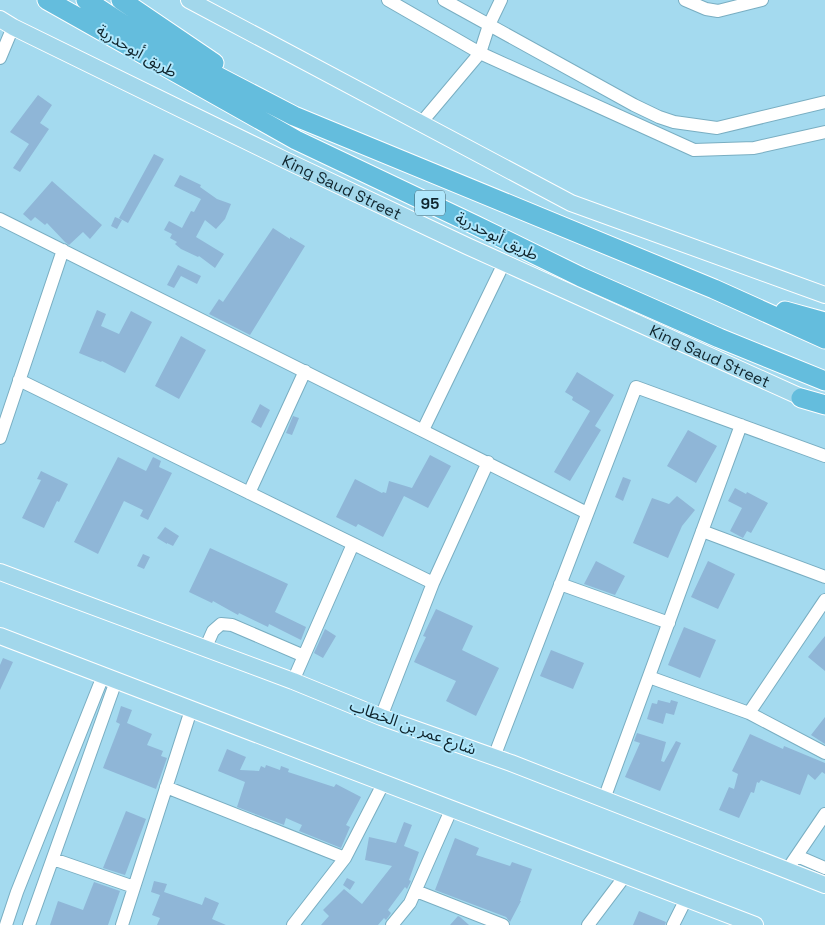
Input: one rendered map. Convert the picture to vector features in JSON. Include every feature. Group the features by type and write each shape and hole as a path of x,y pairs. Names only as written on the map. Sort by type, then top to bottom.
{"highway":[{"name":"طريق أبوحدرية","path":"47,0 296,140 581,277 719,338 825,381"},
{"name":"طريق أبوحدرية","path":"86,0 144,38 294,116 714,289 825,339"},
{"path":"121,0 294,116"},
{"path":"714,289 825,322"},
{"path":"801,398 825,406"}],"main road":[{"path":"189,0 571,203 825,295"},
{"name":"King Saud Street","path":"7,23 285,160 504,263 801,398"},
{"name":"شارع عمر بن الخطاب","path":"0,572 293,681 381,717 494,757 825,885"},
{"path":"0,636 755,925"}],"street":[{"path":"388,0 480,53 694,150 754,148 825,132"},
{"path":"444,0 634,105 674,122 717,128 825,102"},
{"path":"421,124 480,53 489,25 501,0"},
{"path":"685,0 706,9 718,11 762,0"},
{"path":"0,58 7,23"},
{"path":"0,219 587,513"},
{"path":"0,438 63,250"},
{"path":"423,430 504,263"},
{"path":"249,493 305,371"},
{"path":"20,380 432,583"},
{"path":"494,757 636,387 825,456"},
{"path":"604,799 741,426"},
{"path":"381,717 432,583 488,462"},
{"path":"702,531 825,577"},
{"path":"293,681 353,544"},
{"path":"560,584 669,623"},
{"path":"749,713 825,600"},
{"path":"205,649 213,631 221,624 232,624 304,656"},
{"path":"29,925 53,859 109,678"},
{"path":"6,925 17,892 109,678"},
{"path":"649,678 749,713 825,753"},
{"path":"122,925 191,710"},
{"path":"293,925 346,858 383,784"},
{"path":"166,787 346,858"},
{"path":"392,925 410,903 452,810"},
{"path":"787,870 825,814"},
{"path":"797,856 825,868"},
{"path":"53,859 134,886"},
{"path":"588,925 625,876"},
{"path":"416,891 498,924"},
{"path":"674,925 686,899"}],"building":[{"path":"38,95 52,105 40,123 49,129 20,172 13,168 29,144 10,132"},
{"path":"154,154 164,159 128,223 119,218"},
{"path":"180,175 201,185 200,187 217,199 231,204 225,219 216,229 205,220 196,237 224,254 215,268 199,256 181,249 175,244 177,242 170,238 172,234 164,230 169,221 182,228 191,211 194,212 201,199 174,186"},
{"path":"52,181 102,225 90,239 83,232 69,245 47,223 45,225 35,217 31,221 23,214"},
{"path":"115,217 122,220 117,229 111,226"},
{"path":"273,228 305,246 250,335 209,314 219,299 223,302"},
{"path":"178,265 201,276 197,284 181,276 174,288 167,285"},
{"path":"97,310 106,314 101,326 119,334 131,311 152,322 125,373 102,361 79,353"},
{"path":"181,336 206,350 179,399 155,386"},
{"path":"577,372 614,395 595,426 601,430 570,481 554,472 590,411 572,400 573,397 565,392"},
{"path":"260,404 270,410 261,428 251,422"},
{"path":"293,416 299,418 292,435 286,433"},
{"path":"688,430 717,446 696,483 667,466"},
{"path":"430,455 451,466 428,508 404,496 383,537 358,524 356,527 336,517 355,479 382,493 386,493 389,481 412,488"},
{"path":"118,457 146,471 153,457 161,461 159,467 172,473 148,520 140,516 143,510 124,501 98,554 74,542"},
{"path":"41,471 68,484 59,502 57,501 44,528 22,518 41,480 37,479"},
{"path":"623,477 631,480 623,501 615,497"},
{"path":"735,488 768,503 751,533 747,531 743,538 730,531 742,508 728,501"},
{"path":"677,496 695,510 682,526 668,558 633,543 652,498 669,504"},
{"path":"165,527 179,536 173,546 157,538"},
{"path":"210,548 288,584 275,612 306,627 301,640 269,624 268,627 189,592"},
{"path":"143,554 150,557 144,569 137,566"},
{"path":"596,561 625,576 615,595 584,584"},
{"path":"708,561 735,574 718,609 691,597"},
{"path":"436,609 473,626 462,650 499,668 476,716 446,701 456,681 414,662 426,637 423,636"},
{"path":"684,627 716,640 700,678 668,665"},
{"path":"325,629 336,636 323,658 314,653"},
{"path":"825,636 825,671 808,657"},
{"path":"551,650 584,663 573,689 540,676"},
{"path":"3,658 13,662 0,690 0,665"},
{"path":"658,700 670,703 671,700 678,702 674,715 666,713 663,724 647,719 652,703 657,704"},
{"path":"121,706 132,710 127,723 152,734 147,745 163,751 161,756 167,758 156,789 103,768 120,724 116,722"},
{"path":"825,717 825,744 811,735"},
{"path":"637,733 666,742 661,761 664,762 676,741 681,743 660,791 625,777 640,743 634,741"},
{"path":"750,734 783,749 784,746 825,763 825,774 822,772 815,780 808,774 800,795 761,780 759,783 757,782 754,793 751,792 739,818 719,810 729,787 734,789 738,774 732,771"},
{"path":"227,749 246,757 240,770 259,771 261,766 265,768 266,765 280,770 281,766 289,769 288,772 334,787 336,784 361,797 346,825 350,827 341,848 299,831 302,825 286,818 284,825 237,807 245,782 218,771"},
{"path":"126,811 146,819 125,875 103,868"},
{"path":"404,822 412,825 404,846 419,852 409,880 411,881 407,889 405,887 388,910 391,913 386,920 384,918 378,925 321,925 329,916 323,910 344,889 362,904 392,866 365,860 369,837 396,843"},
{"path":"455,838 479,848 476,855 510,866 512,862 532,869 521,901 510,922 506,917 435,890"},
{"path":"347,878 355,882 350,890 343,885"},
{"path":"154,881 167,884 164,892 202,905 205,897 219,903 212,919 226,925 157,925 160,918 152,915 160,895 151,892"},
{"path":"94,882 120,891 108,925 50,925 58,901 83,910"},
{"path":"639,911 666,922 665,925 633,925"},
{"path":"458,916 460,917 469,925 450,925"}]}
